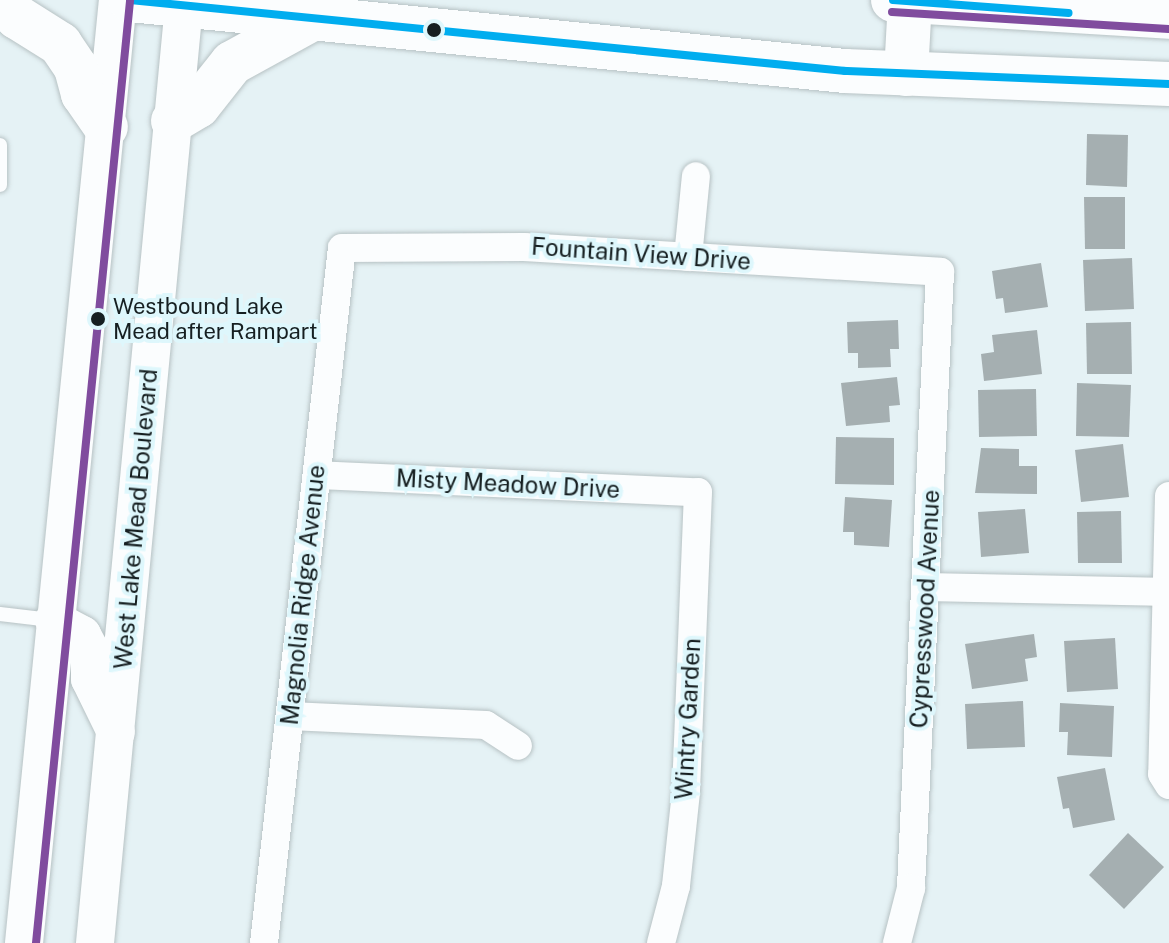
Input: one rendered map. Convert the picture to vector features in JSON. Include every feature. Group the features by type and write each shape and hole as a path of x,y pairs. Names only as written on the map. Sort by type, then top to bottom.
{"main road":[{"path":"2,0 17,17 60,44 76,68 83,94 106,127"},
{"path":"24,943 118,0"},
{"path":"130,0 185,2 312,19 906,74 1169,84"},
{"path":"906,74 904,0 1169,17"},
{"name":"West Lake Mead Boulevard","path":"95,943 185,2"},
{"path":"173,121 198,106 232,63 312,19"},
{"path":"54,620 82,635 90,650 90,679 116,732"}],"street":[{"path":"688,257 696,176"},
{"name":"Fountain View Drive","path":"342,248 524,247 940,272"},
{"name":"Magnolia Ridge Avenue","path":"264,943 342,248"},
{"name":"Cypresswood Avenue","path":"897,943 911,888 940,272"},
{"name":"Misty Meadow Drive","path":"317,475 698,492"},
{"name":"Wintry Garden","path":"661,943 676,886 686,792 698,492"},
{"path":"1169,496 1162,774 1169,785"},
{"path":"927,587 1167,592"},
{"path":"290,716 486,725 518,746"}],"lane":[{"path":"0,145 0,185"},
{"path":"0,614 54,620"}],"building":[{"path":"1087,134 1128,135 1127,187 1086,185"},
{"path":"1084,197 1125,197 1125,249 1085,249"},
{"path":"1132,258 1134,309 1085,311 1083,260"},
{"path":"1041,263 1048,307 1005,313 1003,298 996,299 992,271"},
{"path":"898,320 899,349 890,349 891,367 858,368 858,353 848,353 847,322"},
{"path":"1131,322 1132,374 1087,374 1086,323"},
{"path":"1037,330 1042,374 984,381 981,354 994,352 992,335"},
{"path":"897,377 900,405 889,406 890,422 846,426 841,383"},
{"path":"1077,383 1131,385 1129,437 1076,436"},
{"path":"1036,389 1037,436 979,437 978,390"},
{"path":"836,437 894,438 894,485 835,484"},
{"path":"1123,444 1129,497 1081,502 1075,450"},
{"path":"981,448 1019,449 1019,466 1037,466 1037,494 975,493"},
{"path":"845,497 892,500 889,547 854,545 854,532 843,532"},
{"path":"1025,509 1029,553 981,557 978,512"},
{"path":"1121,511 1122,563 1078,563 1077,512"},
{"path":"1034,634 1037,657 1025,659 1028,681 972,689 965,644"},
{"path":"1115,638 1118,689 1067,692 1064,641"},
{"path":"1023,701 1025,747 967,749 965,704"},
{"path":"1060,703 1114,706 1112,757 1067,755 1068,732 1059,732"},
{"path":"1105,768 1115,820 1073,828 1069,808 1063,809 1057,777"},
{"path":"1128,833 1164,867 1124,909 1089,875"}],"transit line":[{"path":"130,0 845,71 1169,84"},
{"path":"893,0 1069,13"},
{"path":"36,943 130,1"},
{"path":"892,12 1168,29"}],"place":[{"name":"Westbound Lake Mead after Rampart","path":"98,319"}]}
